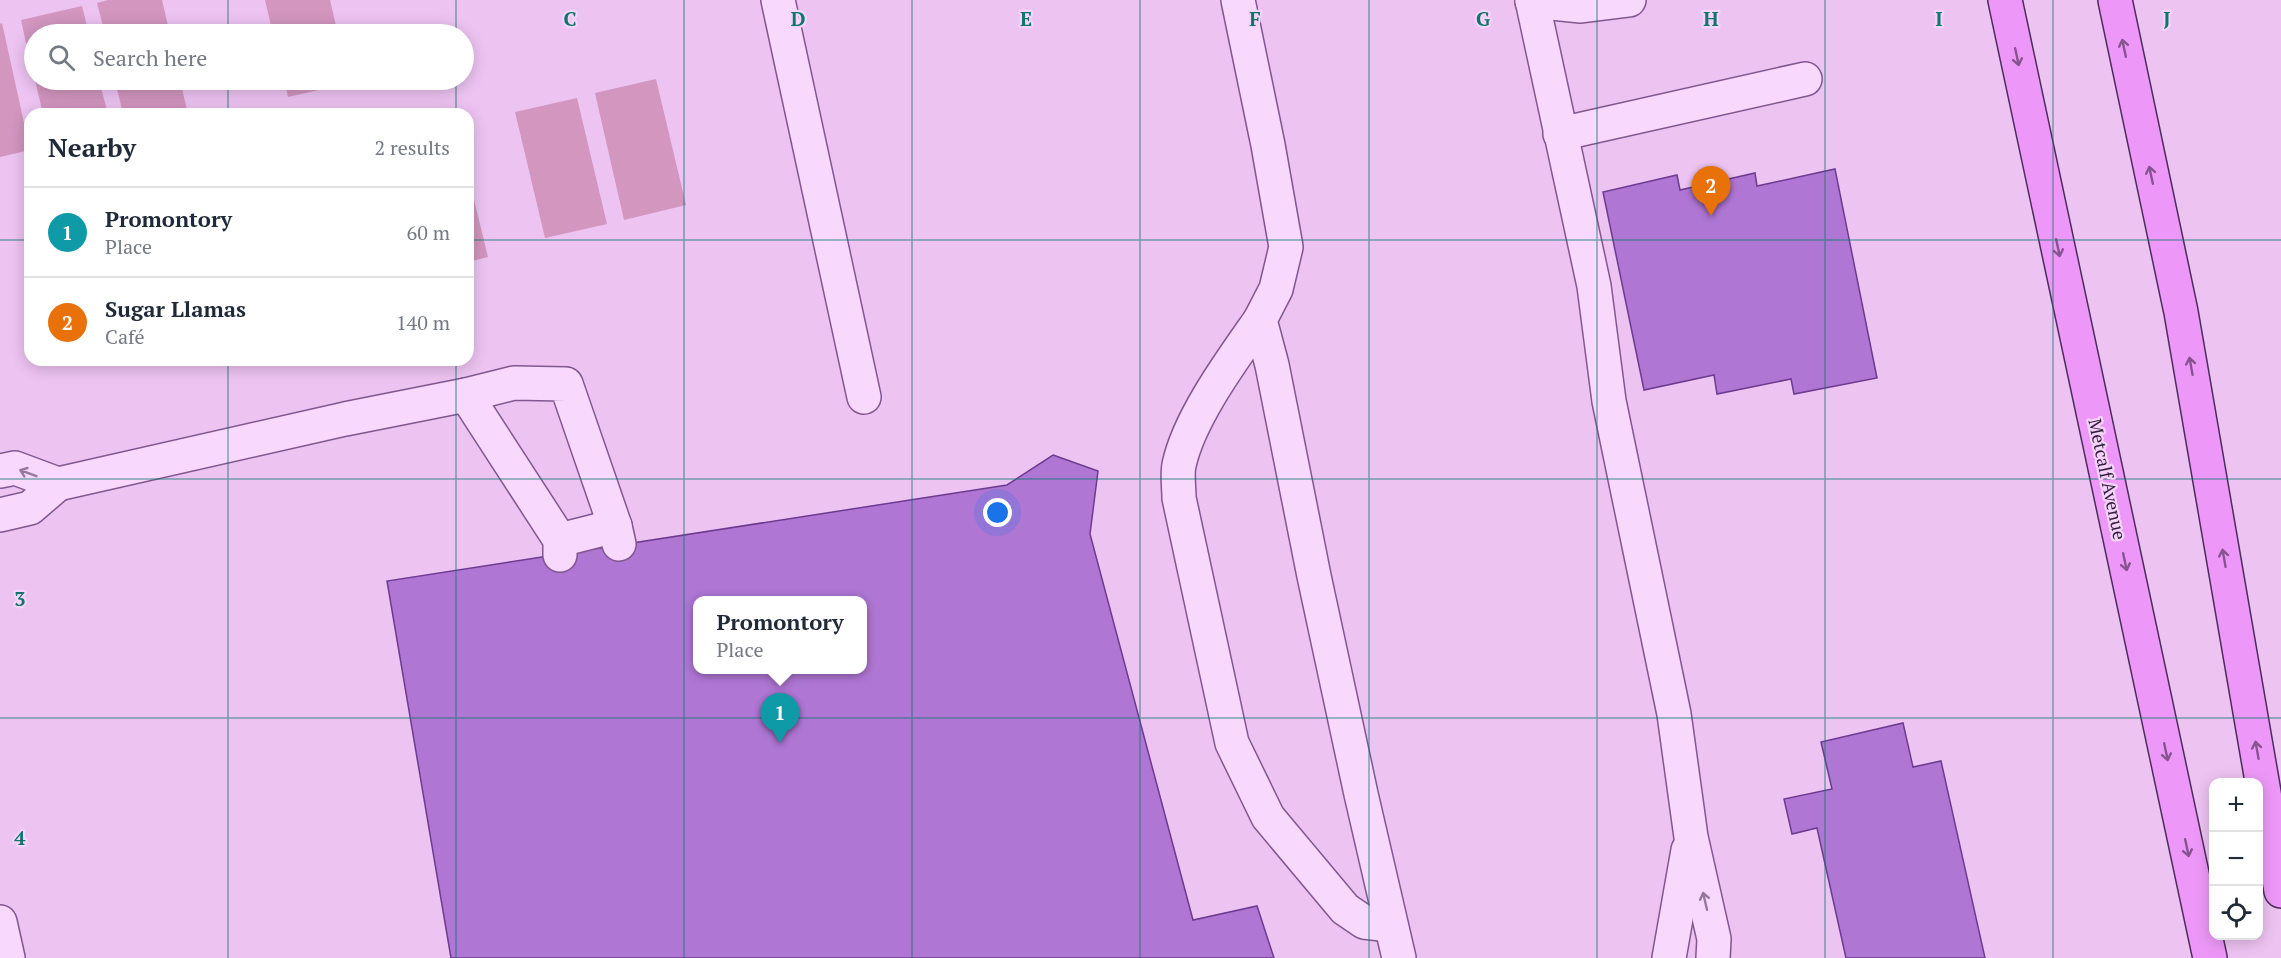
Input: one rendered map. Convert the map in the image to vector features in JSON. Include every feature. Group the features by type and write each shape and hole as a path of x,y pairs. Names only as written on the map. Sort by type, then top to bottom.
{"main road":[{"name":"Metcalf Avenue","path":"2005,0 2210,958"},
{"path":"2115,0 2181,312 2281,891"}],"street":[{"path":"778,0 864,397"},
{"path":"1238,0 1286,247 1276,289 1260,320 1224,370 1192,429 1178,466 1179,498 1232,743 1268,817 1345,909 1364,922 1390,925"},
{"path":"1629,0 1581,6 1532,0 1594,286 1609,401 1674,714 1691,837 1714,939 1713,958"},
{"path":"1560,134 1805,79"},
{"path":"1260,320 1272,365 1314,576 1399,958"},
{"path":"0,515 30,508 58,484 514,383 566,384 617,535 560,548 466,395"},
{"path":"0,471 15,468 58,484"},
{"path":"1669,958 1691,837"},
{"path":"0,922 8,958"}],"shaded area":[{"path":"108,0 162,0 168,24 102,24 97,3"},
{"path":"265,0 330,0 336,24 271,24"},
{"path":"82,6 86,24 24,24 24,34 21,20"},
{"path":"2,23 24,123 24,151 0,157 0,24"},
{"path":"656,79 686,205 624,220 595,93"},
{"path":"37,90 102,90 106,108 42,108"},
{"path":"117,90 182,90 187,108 122,108"},
{"path":"286,90 318,90 288,97"},
{"path":"577,98 607,224 545,238 515,112"},
{"path":"474,200 488,257 474,260"}],"building":[{"path":"1835,169 1877,378 1794,394 1791,379 1717,394 1714,375 1644,390 1603,192 1677,175 1680,190 1755,173 1757,186"},
{"path":"1053,455 1098,471 1090,534 1193,920 1257,906 1274,958 451,958 387,581 1007,485"},
{"path":"1903,723 1913,767 1941,761 1985,958 1846,958 1817,828 1792,834 1784,799 1832,789 1821,742"}],"place":[{"name":"Sugar Llamas","path":"1711,216"},
{"name":"Promontory","path":"780,743"}]}
